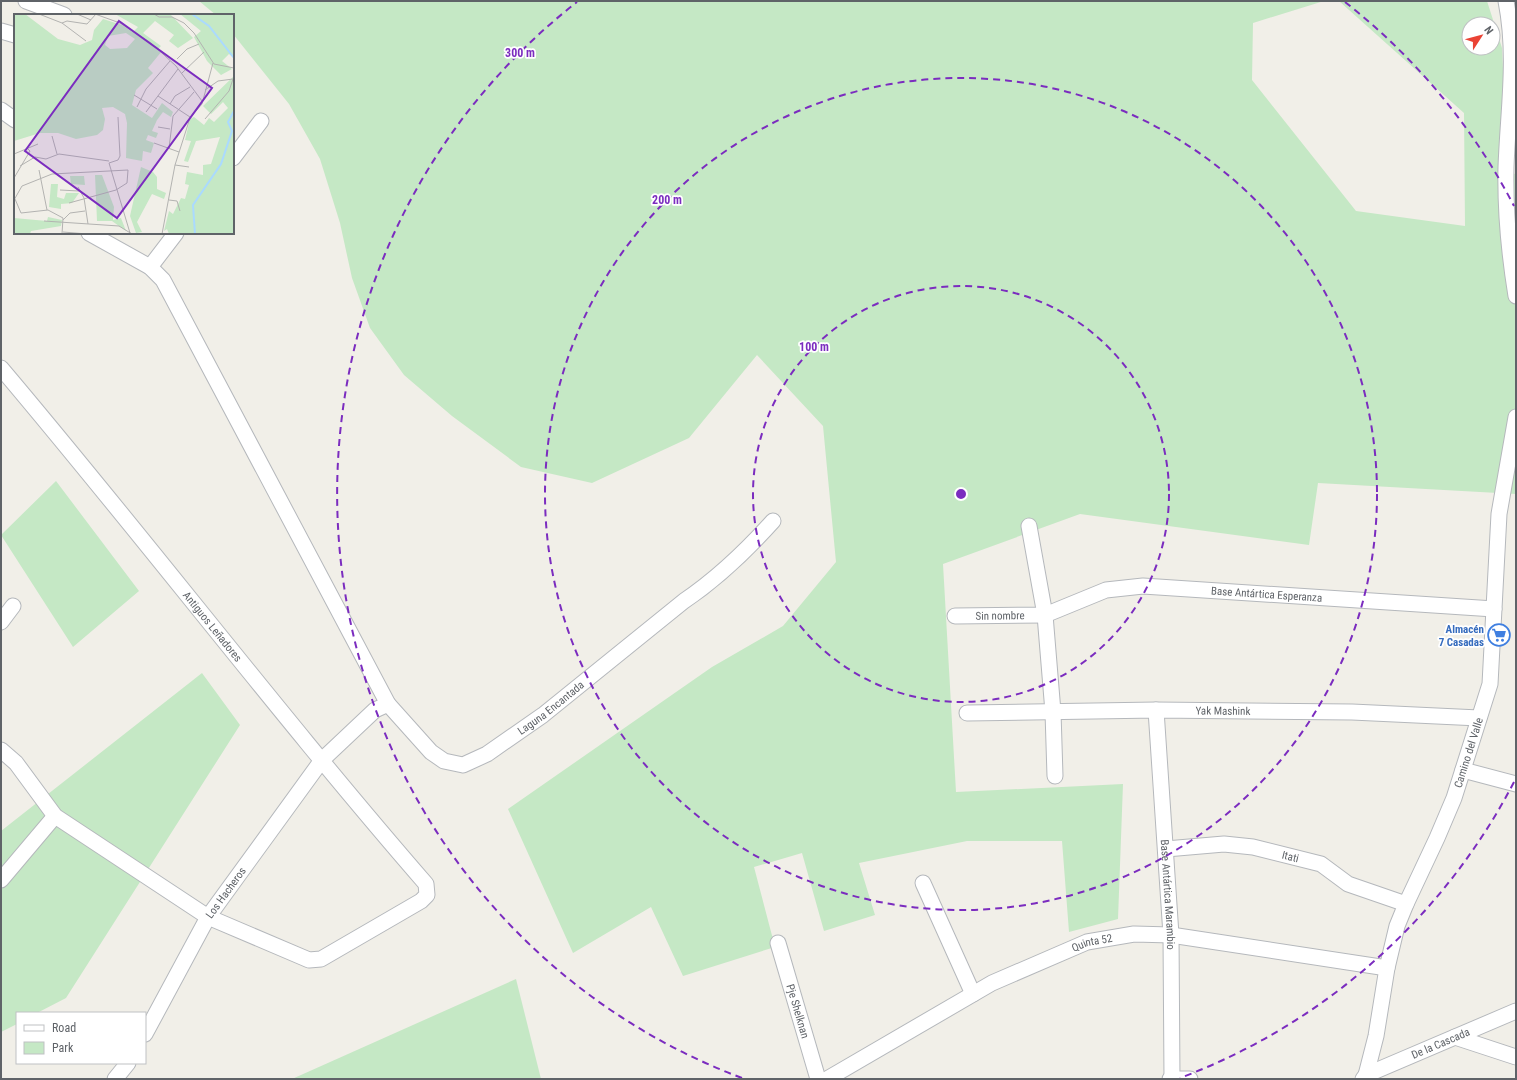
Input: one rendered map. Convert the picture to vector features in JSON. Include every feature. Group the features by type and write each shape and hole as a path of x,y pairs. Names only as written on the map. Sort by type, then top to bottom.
{"street":[{"path":"1506,1 1511,18 1515,52 1506,166 1506,220 1516,296"},
{"path":"29,7 56,11 62,14"},
{"path":"1,30 14,35"},
{"path":"1,110 14,119"},
{"path":"234,157 261,121"},
{"name":"Laguna Encantada","path":"91,234 150,267 163,280 388,704 431,752 444,761 463,764 487,754 543,715 684,601 704,588 744,553 773,521"},
{"path":"150,267 175,234"},
{"name":"Antiguos Leñadores","path":"1,368 83,464 322,760 426,884 427,895 421,901 321,959 310,960 208,917"},
{"name":"Camino del Valle","path":"1364,1077 1376,1036 1387,968 1397,926 1454,798 1490,684 1493,656 1499,514 1516,417"},
{"path":"1029,526 1046,615 1053,712 1055,776"},
{"name":"Base Antártica Esperanza","path":"1046,615 1106,590 1143,586 1494,609"},
{"path":"1,622 13,606"},
{"name":"Sin nombre","path":"955,616 1046,615"},
{"path":"322,760 375,710 388,704"},
{"name":"Yak Mashink","path":"967,713 1156,710 1352,712 1479,718"},
{"name":"Base Antártica Marambio","path":"1156,710 1171,935 1171,1079"},
{"path":"1,750 16,763 55,816 208,917"},
{"name":"Los Hacheros","path":"146,1032 208,917 322,760"},
{"path":"1463,770 1516,784"},
{"path":"1,880 55,816"},
{"name":"Itati","path":"1166,849 1224,844 1253,847 1321,864 1348,884 1406,904"},
{"path":"923,883 973,994"},
{"name":"Quinta 52","path":"827,1079 992,983 1088,942 1134,934 1171,935 1387,968"},
{"name":"Pje Shelknan","path":"778,943 818,1079"},
{"name":"De la Cascada","path":"1364,1077 1516,1012"},
{"path":"1455,1037 1516,1057"},
{"path":"115,1079 127,1064"},
{"path":"1171,1079 1190,1079"}],"green space":[{"path":"199,1 1324,1 1253,23 1252,80 1356,211 1465,226 1464,113 1339,1 1487,1 1492,16 1461,16 1461,56 1501,56 1501,45 1502,48 1508,173 1516,174 1516,494 1318,483 1309,545 1080,514 943,564 956,792 1123,784 1118,919 1069,932 1062,841 967,841 859,863 875,915 824,931 802,853 754,867 775,947 683,976 651,907 573,953 508,809 712,667 783,626 836,562 823,426 757,355 689,438 592,483 521,467 452,416 404,375 370,328 352,278 340,223 320,159 289,104 234,35 234,14 215,14"},
{"path":"56,481 139,591 73,647 1,535"},
{"path":"202,673 240,725 66,998 39,1012 16,1012 16,1024 1,1032 1,831"},
{"path":"516,979 541,1079 292,1079"}],"place":[{"name":"Almacén 7 Casadas","path":"1499,635"}]}
